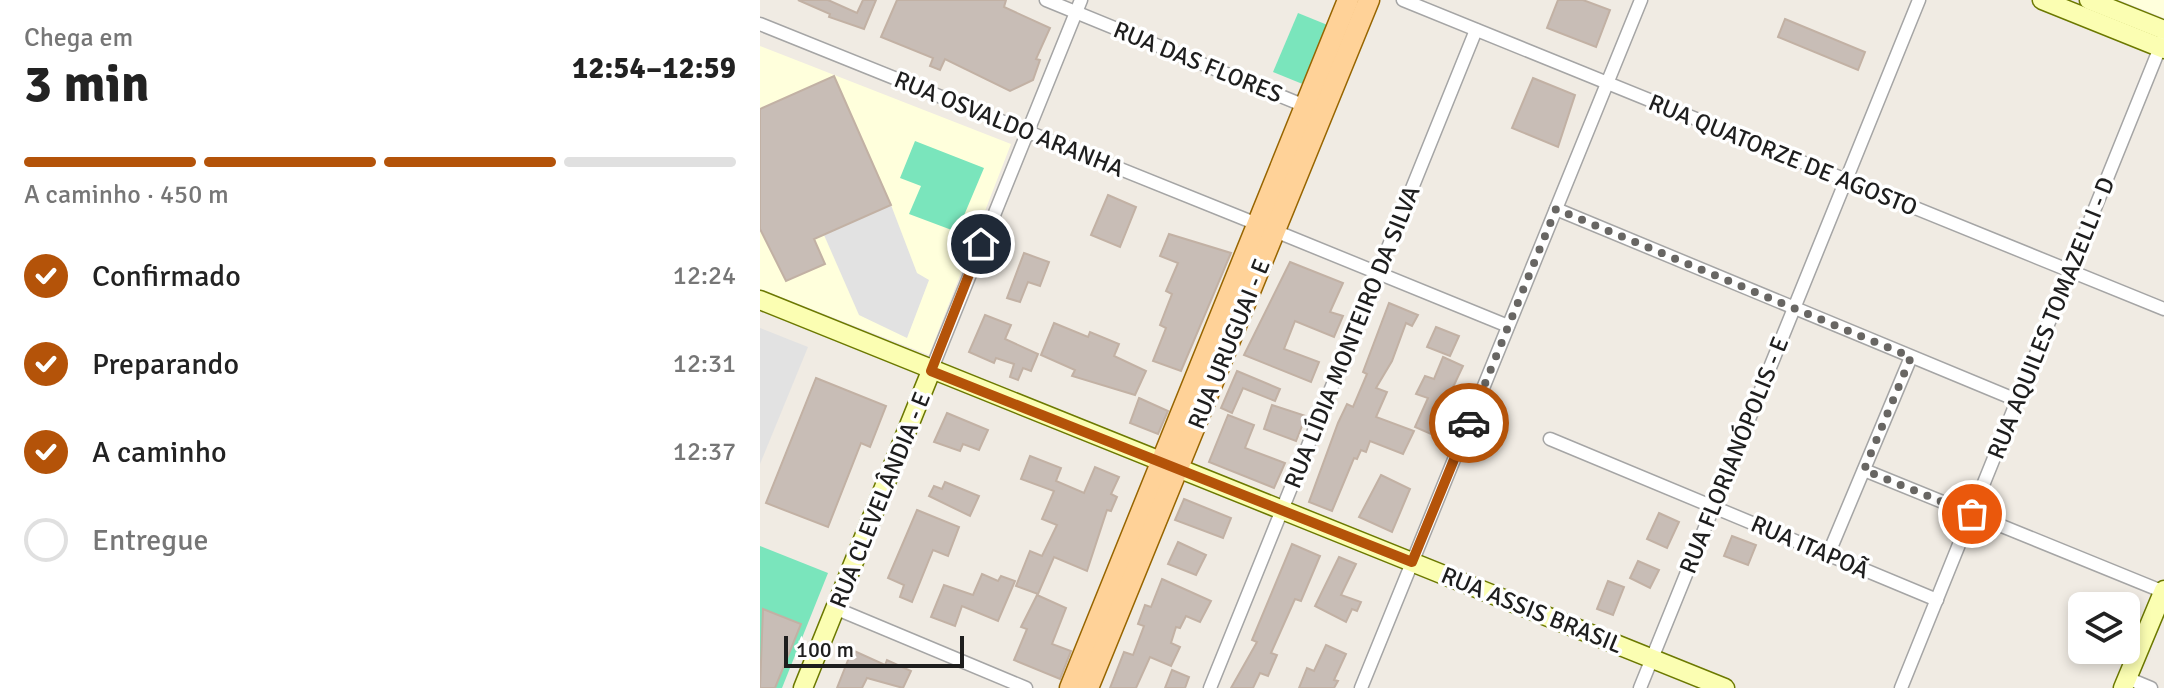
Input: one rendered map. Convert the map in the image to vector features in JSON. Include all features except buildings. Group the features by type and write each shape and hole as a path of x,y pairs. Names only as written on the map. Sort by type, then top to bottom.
{"main road":[{"name":"RUA URUGUAI - E","path":"1266,228 1305,106 1348,0"},
{"name":"RUA URUGUAI - E","path":"1088,688 1170,465 1266,228 1369,0"},
{"name":"RUA URUGUAI - E","path":"1070,688 1170,465"}],"street":[{"name":"RUA DAS FLORES","path":"1046,0 1078,6 1305,106"},
{"name":"RUA QUATORZE DE AGOSTO","path":"1403,0 2164,309"},
{"path":"1361,688 1641,0"},
{"name":"RUA FLORIANÓPOLIS - E","path":"1640,688 1919,0"},
{"path":"2042,0 2163,41"},
{"path":"2089,0 2163,41"},
{"name":"RUA CLEVELÂNDIA - E","path":"803,688 1078,6"},
{"name":"RUA OSVALDO ARANHA","path":"760,24 1508,326"},
{"name":"RUA LÍDIA MONTEIRO DA SILVA","path":"1210,688 1476,30"},
{"name":"RUA AQUILES TOMAZELLI - D","path":"1901,688 2163,41"},
{"path":"1556,209 2019,401"},
{"name":"RUA ASSIS BRASIL","path":"760,300 1725,688"},
{"path":"1828,555 1911,357"},
{"name":"RUA ITAPOÃ","path":"1550,439 1937,600"},
{"path":"1864,470 2164,591 2125,683 2151,688"},
{"path":"837,609 1026,688"}],"shaded area":[{"path":"2119,0 2164,0 2164,18"},
{"path":"760,46 1011,144 929,355 760,289"},
{"path":"891,205 917,273 929,280 907,338 859,315 824,235"},
{"path":"760,328 808,347 760,464"}],"green space":[{"path":"1298,13 1330,26 1305,85 1273,72"},
{"path":"915,141 984,168 957,232 909,214 921,186 900,178"},
{"path":"760,546 828,573 782,688 760,688"}],"way so far":[{"path":"1469,423 1556,209 1911,357 1864,470 1972,514"}],"route":[{"path":"981,244 931,371 1412,562 1469,423"}]}
